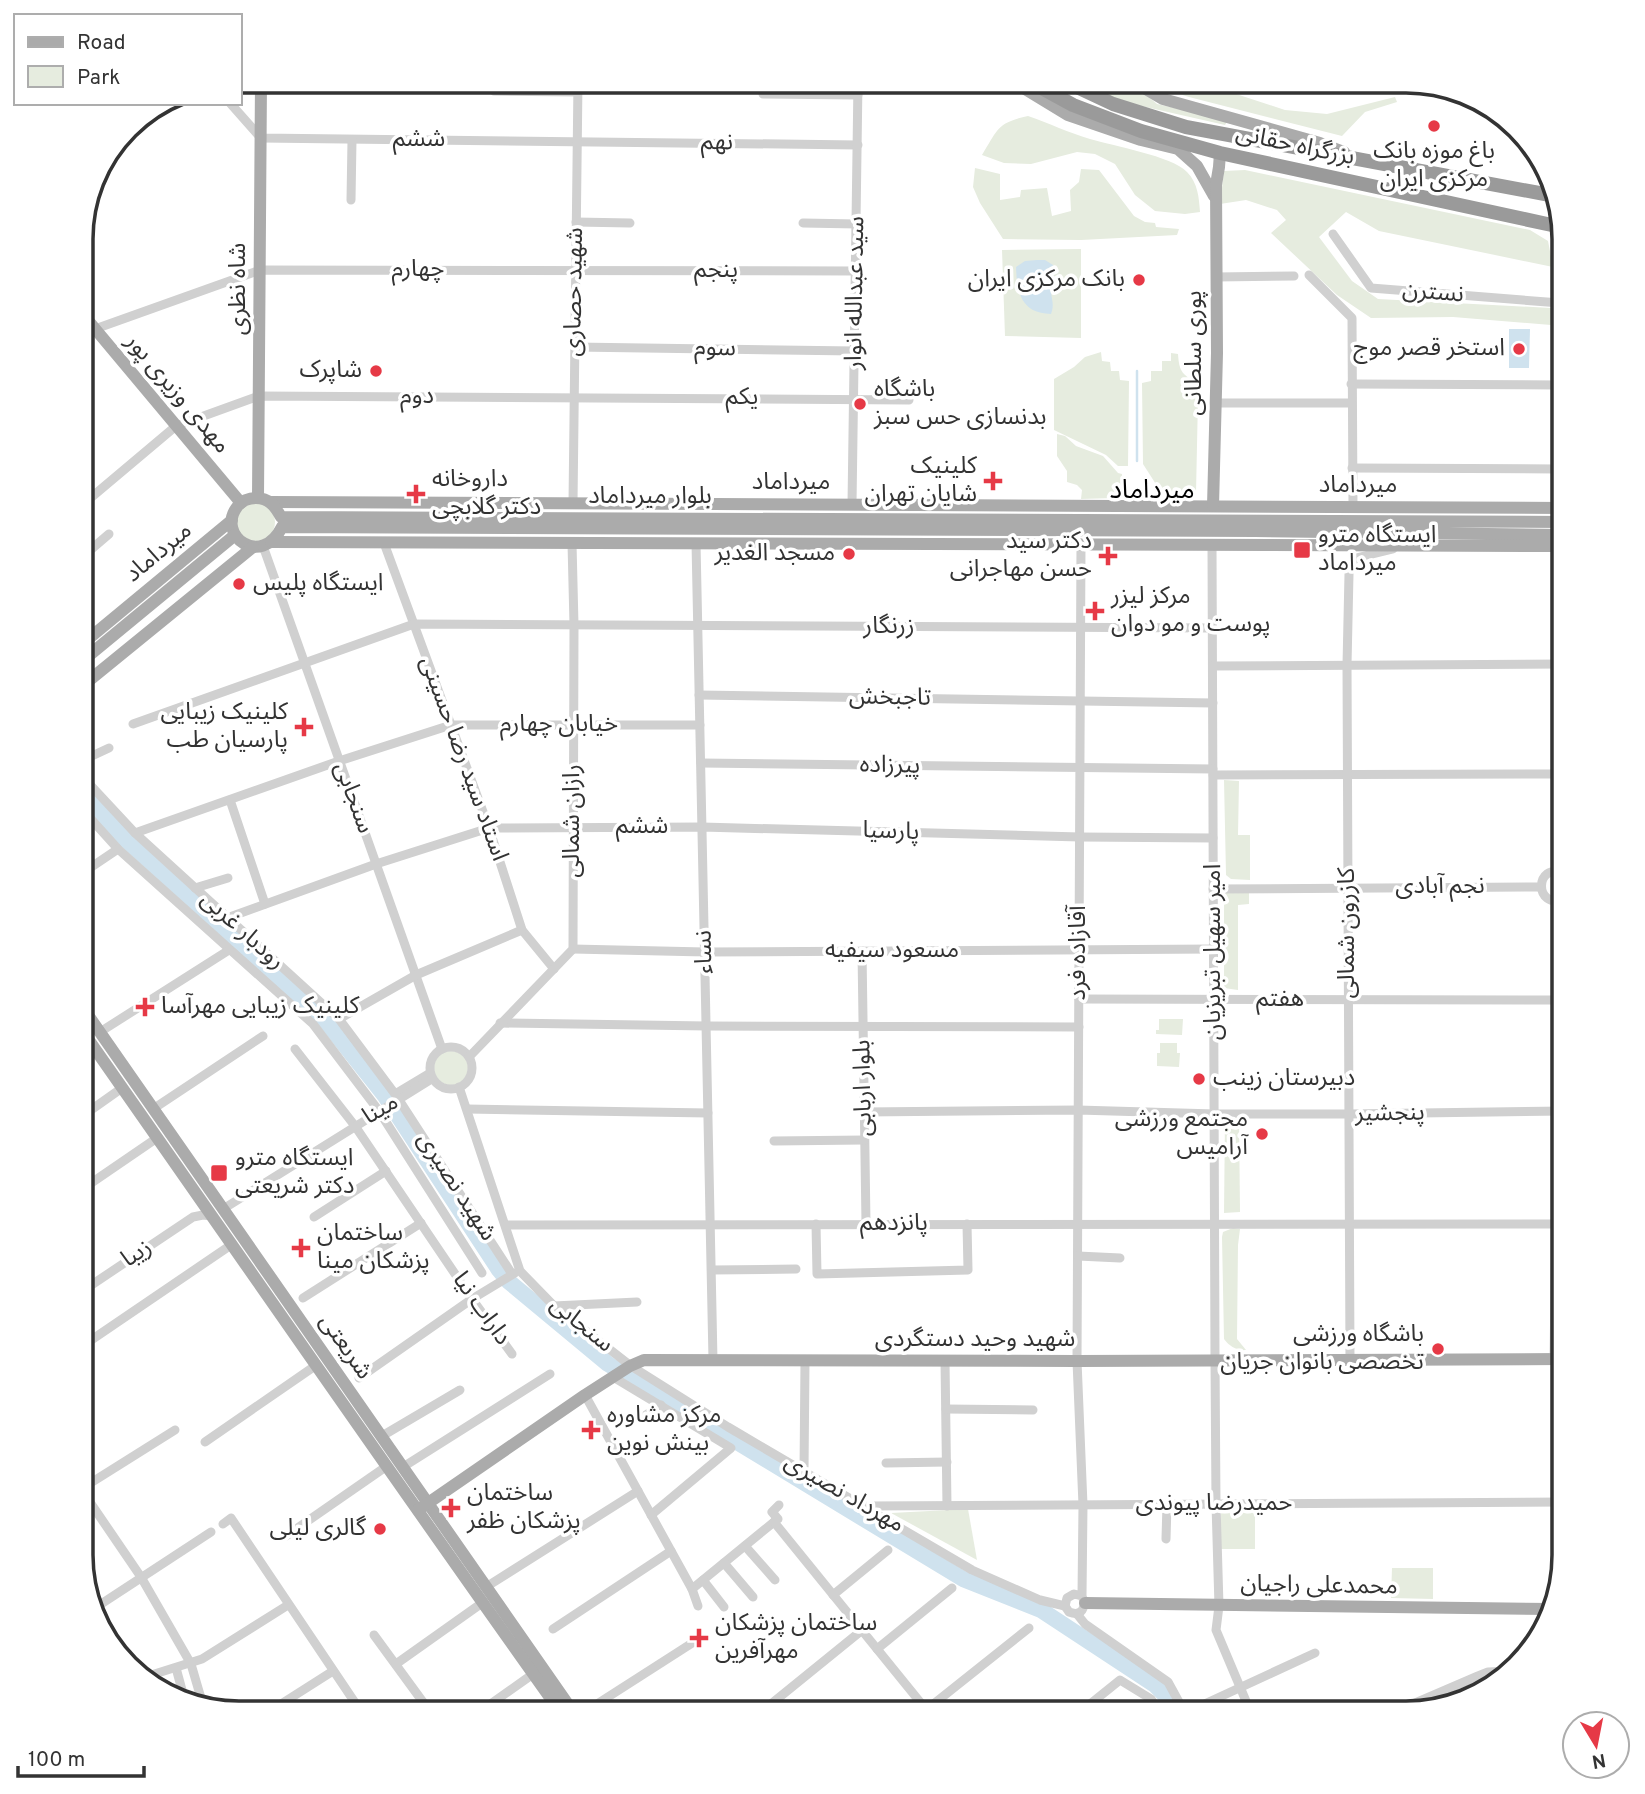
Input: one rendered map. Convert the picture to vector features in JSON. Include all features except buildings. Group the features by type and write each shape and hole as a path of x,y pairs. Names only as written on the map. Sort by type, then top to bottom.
{"highway":[{"name":"بزرگراه حقانی","path":"1051,93 1073,105 1141,131 1220,153 1551,225"},
{"name":"بزرگراه حقانی","path":"1090,93 1113,104 1186,127 1546,194"}],"main road":[{"name":"شاه نظری","path":"261,93 259,396 264,500"},
{"path":"1031,93 1068,116 1178,149 1197,166 1216,199"},
{"path":"1153,93 1163,99 1320,143 1374,163"},
{"name":"پوری سلطانی","path":"1213,506 1216,199 1220,153"},
{"name":"مهدی وزیری پور","path":"93,327 241,503"},
{"path":"93,677 203,587 262,545 281,522 276,507 264,500 252,498 236,508 232,520 232,530 244,544 262,545 384,542 1488,545 1552,542"},
{"name":"میرداماد","path":"264,500 1552,508"},
{"name":"میرداماد","path":"93,635 232,520"},
{"name":"بلوار میرداماد","path":"281,522 1552,522"},
{"name":"بلوار میرداماد","path":"281,522 1526,535 1552,540"},
{"path":"986,530 1011,544"},
{"path":"93,652 235,535"},
{"path":"1488,545 1526,535"},
{"path":"188,573 208,568 209,577 203,587"},
{"path":"93,650 99,647"},
{"name":"شریعتی","path":"93,1022 153,1109 218,1212 403,1466 482,1603 552,1701"},
{"path":"93,1046 157,1138 218,1212"},
{"name":"شریعتی","path":"218,1212 231,1245 315,1366 387,1466 423,1502 566,1701"},
{"name":"شهید وحید دستگردی","path":"423,1502 446,1491 585,1395 644,1360 1552,1359"},
{"path":"345,1408 357,1401"},
{"name":"محمدعلی راجیان","path":"1082,1605 1539,1615"},
{"name":"محمدعلی راجیان","path":"1219,1609 1542,1609"}],"street":[{"name":"شهید حصاری","path":"573,503 577,93"},
{"path":"764,94 858,95"},
{"name":"سید عبدالله انوار","path":"852,505 858,95"},
{"path":"232,105 261,138"},
{"name":"ششم","path":"261,138 577,141"},
{"path":"351,200 352,140"},
{"name":"نهم","path":"577,141 858,145"},
{"path":"576,222 630,223"},
{"path":"803,223 857,224"},
{"name":"نسترن","path":"1333,234 1371,288 1552,302"},
{"name":"چهارم","path":"95,329 260,270 576,271"},
{"name":"پنجم","path":"576,271 856,271"},
{"path":"1310,275 1352,318 1353,507"},
{"path":"1216,277 1294,276"},
{"name":"سوم","path":"575,347 855,351"},
{"path":"1351,384 1552,385"},
{"path":"93,496 176,426 259,396"},
{"name":"دوم","path":"259,396 574,398"},
{"name":"یکم","path":"574,398 909,400"},
{"path":"1216,403 1351,403"},
{"path":"1352,468 1552,469"},
{"path":"93,548 109,534"},
{"name":"استاد سید رضا حسینی","path":"384,542 489,828 522,930 554,969"},
{"name":"رازان شمالی","path":"572,543 573,950"},
{"name":"نساء","path":"696,543 713,1360"},
{"name":"آقازاده فرد","path":"1081,544 1077,1361 1083,1505 1082,1605"},
{"name":"سنجابی","path":"262,545 442,1049"},
{"name":"امیر سهیل تبریزیان","path":"1212,545 1215,1360 1219,1609 1216,1630 1245,1701"},
{"name":"کازرون شمالی","path":"1350,1359 1347,665 1349,574 1356,558 1404,545"},
{"path":"133,724 414,624 698,626"},
{"name":"زرنگار","path":"698,626 1213,628"},
{"path":"1213,666 1552,664"},
{"name":"تاجبخش","path":"699,695 1213,703"},
{"name":"خیابان چهارم","path":"339,761 451,724 700,726"},
{"path":"93,755 109,748"},
{"path":"135,833 339,761"},
{"name":"پیرزاده","path":"701,763 1348,774 1552,774"},
{"name":"رودبار غربی","path":"93,788 135,833 339,1019 397,1097"},
{"path":"229,800 265,904"},
{"name":"شهید نصیری","path":"93,821 118,849 313,1024 379,1111 482,1273"},
{"name":"ششم","path":"376,864 489,828 702,827"},
{"name":"پارسیا","path":"702,827 1213,838"},
{"path":"93,866 118,849"},
{"path":"227,918 376,864"},
{"path":"1552,873 1544,877 1541,887 1548,898 1552,899"},
{"path":"195,888 228,878"},
{"name":"نجم آبادی","path":"1213,889 1541,887"},
{"path":"339,1019 416,975 522,930"},
{"name":"مسعود سیفیه","path":"573,950 705,952 1214,949"},
{"path":"100,1032 229,950"},
{"path":"469,1057 573,950"},
{"name":"بلوار اربابی","path":"862,951 866,1224"},
{"name":"هفتم","path":"1079,999 1552,1000"},
{"path":"500,1023 1079,1027"},
{"path":"153,1109 263,1036"},
{"path":"454,1048 469,1057 472,1071 465,1084 459,1087 441,1087 431,1076 433,1057 442,1049 454,1048"},
{"path":"295,1049 355,1126"},
{"name":"مینا","path":"218,1212 431,1076"},
{"name":"سنجابی","path":"459,1087 506,1225 516,1272 622,1371"},
{"path":"93,1109 122,1088"},
{"name":"شهید نصیری","path":"397,1097 516,1272"},
{"path":"467,1109 708,1113"},
{"name":"پنجشیر","path":"864,1112 1349,1114 1552,1111"},
{"name":"داراب نیا","path":"355,1126 512,1354"},
{"path":"93,1181 157,1138"},
{"path":"774,1141 864,1140"},
{"path":"314,1217 386,1171"},
{"name":"زیبا","path":"93,1283 193,1217 218,1212"},
{"path":"303,1298 421,1223"},
{"path":"816,1224 817,1274 968,1270 967,1224"},
{"name":"پانزدهم","path":"506,1225 1552,1224"},
{"path":"93,1338 231,1245"},
{"path":"1078,1256 1120,1258"},
{"path":"712,1270 796,1269"},
{"path":"359,1378 472,1299 516,1272"},
{"path":"554,1306 636,1302"},
{"path":"804,1471 805,1361"},
{"path":"945,1361 947,1506"},
{"path":"205,1442 315,1366"},
{"path":"622,1371 661,1405 731,1448 651,1515"},
{"name":"مهرداد نصیری","path":"622,1371 727,1427 972,1570 1040,1600 1065,1606 1069,1612 1082,1605 1085,1624 1168,1682 1178,1701"},
{"path":"403,1466 550,1374"},
{"path":"382,1437 460,1390"},
{"path":"585,1395 692,1588 698,1606"},
{"path":"640,1419 661,1405"},
{"path":"946,1409 1033,1410"},
{"path":"93,1481 175,1430"},
{"path":"886,1463 947,1462"},
{"path":"286,1536 387,1466"},
{"path":"486,1587 638,1491"},
{"name":"حمیدرضا پیوندی","path":"864,1506 1552,1502"},
{"path":"1166,1539 1167,1504"},
{"path":"692,1588 778,1519 772,1512 779,1505"},
{"path":"93,1507 141,1577 191,1664 200,1696"},
{"path":"223,1524 231,1518 353,1701"},
{"path":"774,1522 919,1701"},
{"path":"101,1604 211,1532"},
{"path":"745,1546 775,1580"},
{"path":"833,1595 888,1550"},
{"path":"553,1629 671,1551"},
{"path":"724,1563 753,1597"},
{"path":"703,1580 724,1607"},
{"path":"877,1650 952,1588"},
{"path":"1065,1606 1067,1598 1074,1594 1082,1605"},
{"path":"396,1664 482,1603"},
{"path":"156,1675 212,1654 288,1605"},
{"path":"941,1701 1030,1628"},
{"path":"775,1701 862,1631"},
{"path":"374,1634 422,1701"},
{"path":"602,1701 700,1638"},
{"path":"1211,1701 1315,1653"},
{"path":"177,1668 182,1690"},
{"path":"286,1701 332,1671"},
{"path":"1421,1700 1494,1672"},
{"path":"495,1701 533,1674"},
{"path":"1094,1701 1120,1680 1152,1701"}],"green space":[{"path":"1101,93 1144,93 1157,104 1228,120 1225,125 1137,105"},
{"path":"1176,93 1233,93 1285,110 1327,114 1395,97 1397,102 1365,112 1342,136"},
{"path":"1028,116 1082,137 1156,156 1179,166 1194,181 1200,212 1185,214 1155,211 1135,195 1115,164 1095,154 1077,152 1031,164 1004,163 982,155 999,128 1010,121"},
{"path":"975,168 1000,174 1000,200 1020,197 1021,190 1047,188 1052,216 1071,211 1070,190 1079,182 1081,169 1099,170 1134,216 1145,222 1155,223 1156,227 1179,229 1177,235 1081,240 1003,239 973,187"},
{"path":"1245,170 1530,230 1548,241 1552,267 1379,231 1346,212 1319,237 1352,281 1378,299 1551,308 1551,325 1453,317 1371,318 1337,295 1271,233 1286,220 1277,210 1246,200 1220,204 1224,171"},
{"path":"1081,249 1081,338 1005,336 1002,250"},
{"path":"1101,352 1102,361 1110,362 1111,371 1119,371 1120,380 1129,381 1128,466 1118,466 1106,455 1054,430 1054,379 1085,357"},
{"path":"1171,353 1178,354 1181,369 1192,380 1191,394 1198,398 1196,493 1161,492 1143,464 1142,383 1151,381 1151,371 1162,371 1162,361 1171,361"},
{"path":"1057,434 1065,436 1076,446 1103,456 1122,474 1122,489 1114,498 1081,499 1082,490 1067,482 1067,471 1057,456"},
{"path":"256,503 269,509 275,522 269,535 256,541 243,535 237,522 243,509"},
{"path":"1224,780 1239,781 1238,835 1250,835 1250,880 1231,879 1226,875"},
{"path":"1224,892 1249,892 1249,904 1238,905 1238,990 1224,988"},
{"path":"1159,1019 1183,1019 1182,1035 1156,1034 1156,1030 1159,1030"},
{"path":"1160,1043 1177,1043 1177,1053 1180,1053 1179,1067 1157,1066"},
{"path":"451,1051 463,1056 468,1068 463,1080 451,1085 439,1080 434,1068 439,1056"},
{"path":"1239,1118 1240,1212 1224,1213 1225,1119"},
{"path":"1233,1228 1240,1229 1237,1339 1246,1350 1234,1348 1224,1339 1222,1237 1223,1232"},
{"path":"968,1509 977,1560 891,1513"},
{"path":"1221,1510 1255,1510 1255,1549 1221,1549"},
{"path":"1392,1568 1433,1568 1433,1599 1391,1598"}],"water":[{"path":"1045,260 1053,265 1054,271 1051,314 1041,313 1027,306 1020,293 1016,267 1025,261"},
{"name":"استخر قصر موج","path":"1509,329 1530,329 1529,368 1509,368"}],"waterway":[{"path":"1137,371 1137,461"},
{"path":"93,804 125,839 324,1019 385,1096 508,1281 608,1364 963,1579 1041,1610 1155,1685 1170,1701"}],"place":[{"name":"باغ موزه بانک مرکزی ایران","path":"1434,126"},
{"name":"بانک مرکزی ایران","path":"1139,280"},
{"name":"استخر قصر موج","path":"1519,349"},
{"name":"شاپرک","path":"376,371"},
{"name":"باشگاه بدنسازی حس سبز","path":"860,404"},
{"name":"کلینیک شایان تهران","path":"993,481"},
{"name":"داروخانه دکتر گلابچی","path":"416,494"},
{"name":"ایستگاه مترو میرداماد","path":"1302,550"},
{"name":"مسجد الغدیر","path":"849,554"},
{"name":"دکتر سید حسن مهاجرانی","path":"1108,556"},
{"name":"ایستگاه پلیس","path":"239,584"},
{"name":"مرکز لیزر پوست و مو دوان","path":"1095,611"},
{"name":"کلینیک زیبایی پارسیان طب","path":"304,727"},
{"name":"کلینیک زیبایی مهرآسا","path":"145,1007"},
{"name":"دبیرستان زینب","path":"1199,1079"},
{"name":"مجتمع ورزشی آرامیس","path":"1262,1134"},
{"name":"ایستگاه مترو دکتر شریعتی","path":"219,1173"},
{"name":"ساختمان پزشكان مينا","path":"301,1248"},
{"name":"باشگاه ورزشی تخصصی بانوان جریان","path":"1438,1349"},
{"name":"مرکز مشاوره بینش نوین","path":"591,1430"},
{"name":"ساختمان پزشکان ظفر","path":"451,1508"},
{"name":"گالری لیلی","path":"380,1529"},
{"name":"ساختمان پزشکان مهرآفرین","path":"699,1638"}],"district":[{"name":"میرداماد","path":"1152,491"}]}
